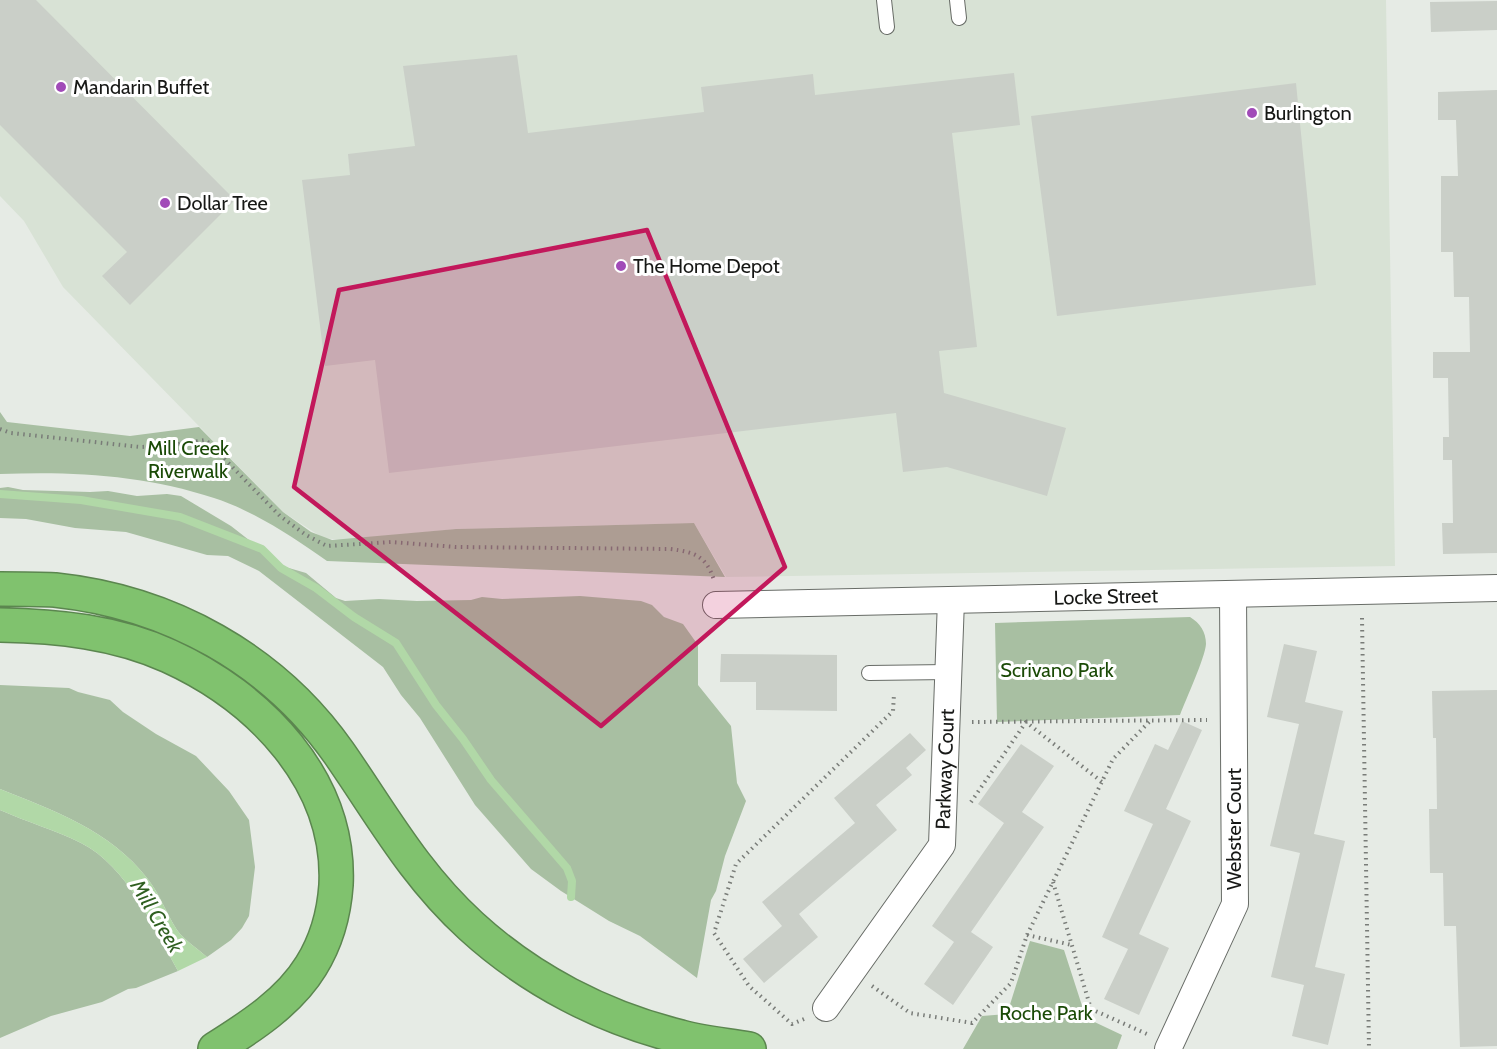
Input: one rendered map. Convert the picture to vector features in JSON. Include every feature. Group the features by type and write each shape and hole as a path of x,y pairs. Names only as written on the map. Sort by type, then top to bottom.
{"highway":[{"path":"0,589 53,590 118,601 182,623 212,638 267,676 316,724 338,752 394,838 419,871 458,913 500,951 567,994 604,1012 680,1037 749,1049"},
{"path":"0,625 77,630 140,645 169,656 212,680 245,704 290,749 310,777 325,809 334,843 335,892 326,938 310,968 288,994 246,1029 215,1049"}],"street":[{"name":"Locke Street","path":"716,605 1497,588"},
{"name":"Webster Court","path":"1169,1047 1235,904 1233,594"},
{"name":"Parkway Court","path":"826,1008 942,845 951,600"}],"lane":[{"path":"884,0 886,27"},
{"path":"957,0 959,18"},
{"path":"869,673 948,672"}],"path":[{"path":"0,429 10,433 140,447 206,440 272,509 306,535 327,546 391,542 456,547 687,551 705,561 710,570 714,581 716,605"},
{"path":"1362,591 1369,1049"},
{"path":"826,1008 792,1024 749,986 714,933 736,864 893,711 894,672"},
{"path":"947,723 1234,720"},
{"path":"852,971 910,1013 972,1023 1011,983 1027,935 1113,759 1150,721"},
{"path":"1026,722 1102,782"},
{"path":"968,807 1026,722"},
{"path":"1053,882 1091,1009 1169,1047"},
{"path":"1027,935 1072,945"}],"highlighted area":[{"path":"647,230 785,567 601,726 294,487 339,290"}],"shaded area":[{"path":"0,0 1386,0 1395,566 726,577 694,523 456,529 343,540 323,538 283,512 63,287 24,221 0,196"}],"green space":[{"name":"Mill Creek Riverwalk","path":"0,412 7,422 130,436 199,427 283,512 311,532 332,540 456,529 694,523 725,577 327,561 258,517 229,503 188,490 108,476 55,473 0,474"},
{"path":"0,488 23,490 108,491 137,496 167,494 181,496 231,526 282,566 306,573 336,598 345,601 580,596 641,601 652,605 664,617 683,624 698,645 698,685 731,726 737,783 746,801 711,900 697,978 640,936 609,921 531,869 475,805 420,718 401,695 383,667 259,571 228,556 207,555 126,532 75,528 26,519 0,518"},
{"name":"Scrivano Park","path":"1190,617 1202,628 1206,644 1180,715 997,722 995,623"},
{"path":"0,685 69,688 110,700 123,712 156,734 196,756 229,791 249,820 255,867 249,916 231,940 207,957 180,934 152,884 116,847 60,814 0,789"},
{"path":"0,810 61,834 97,853 126,882 178,971 128,989 102,1002 51,1016 0,1038"},
{"name":"Roche Park","path":"1030,941 1064,950 1086,1018 1122,1035 1117,1049 963,1049 982,1016 1007,1014"}],"water":[{"name":"Mill Creek","path":"0,789 80,824 116,847 152,884 180,934 207,957 178,971 138,900 112,867 97,853 81,843 0,810"}],"building":[{"path":"0,0 36,0 235,200 130,305 102,276 127,252 0,125"},
{"path":"1497,1 1497,30 1431,32 1430,2"},
{"name":"The Home Depot","path":"517,55 528,133 704,112 701,87 813,74 815,95 1014,73 1020,125 952,133 977,347 939,351 944,393 1066,428 1047,496 947,467 903,472 896,413 389,473 375,360 325,366 302,180 350,175 348,154 415,146 403,66"},
{"path":"1296,83 1316,285 1057,316 1031,116"},
{"path":"1497,90 1497,553 1443,554 1442,523 1453,523 1452,460 1443,460 1443,437 1449,437 1448,378 1433,378 1433,352 1470,352 1469,297 1454,297 1453,252 1441,252 1441,176 1458,176 1456,120 1438,120 1438,92"},
{"path":"1284,644 1317,651 1305,702 1343,711 1314,834 1345,841 1315,967 1345,974 1328,1045 1292,1036 1304,985 1271,977 1300,853 1270,846 1299,724 1267,717"},
{"path":"721,654 837,655 837,711 756,710 756,682 720,682"},
{"path":"1497,690 1497,1046 1460,1047 1456,926 1444,926 1443,873 1430,873 1429,809 1437,809 1436,738 1433,738 1432,691"},
{"path":"1182,721 1202,730 1166,809 1191,821 1139,934 1169,948 1139,1015 1104,999 1128,949 1102,937 1153,824 1124,811 1155,744 1168,750"},
{"path":"910,733 926,750 906,768 912,775 876,805 897,830 799,914 818,937 764,983 743,959 782,926 762,902 855,823 834,798"},
{"path":"1021,744 1054,766 1022,812 1044,827 971,932 993,947 953,1005 924,984 954,942 932,926 1004,823 978,804"}],"waterway":[{"path":"0,494 81,500 180,517 262,549 281,568 316,588 354,617 396,643 436,705 491,780 567,868 572,881 571,897"}],"place":[{"name":"Mandarin Buffet","path":"61,87"},
{"name":"Burlington","path":"1252,113"},
{"name":"Dollar Tree","path":"165,203"},
{"name":"The Home Depot","path":"621,266"}]}
